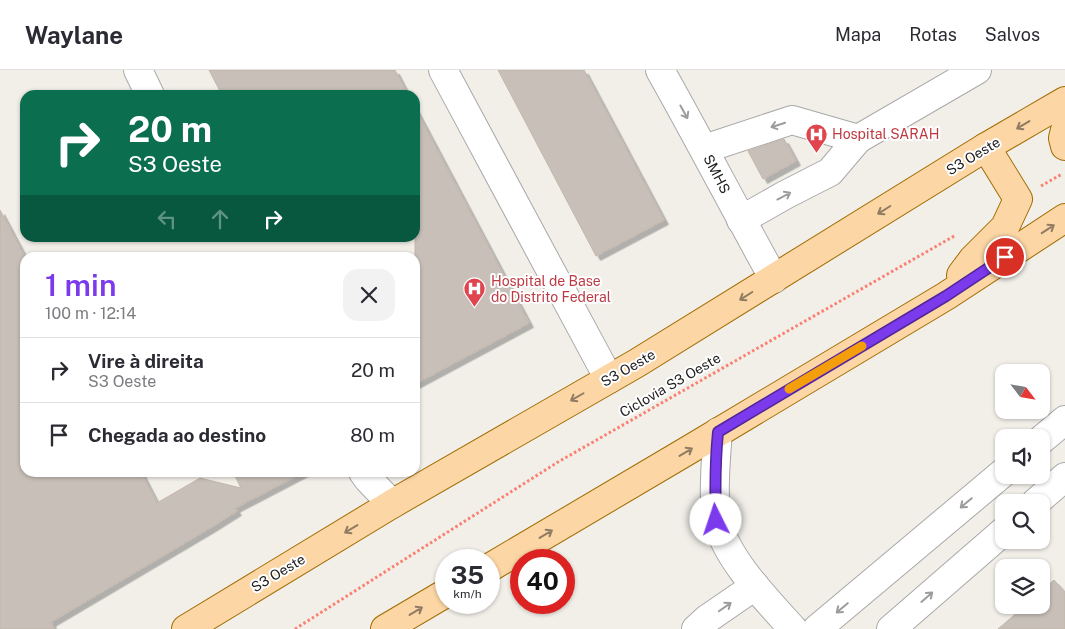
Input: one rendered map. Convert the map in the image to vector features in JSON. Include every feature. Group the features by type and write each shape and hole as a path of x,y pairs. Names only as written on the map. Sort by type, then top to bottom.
{"main road":[{"name":"S3 Oeste","path":"186,629 215,619 392,504 637,363 1065,100"},
{"path":"1065,130 1063,138 1065,146"},
{"path":"946,296 973,259 1005,227 1018,199 986,147"},
{"path":"500,561 946,296 1065,218"},
{"path":"385,629 435,599"}],"street":[{"path":"138,70 148,90"},
{"path":"442,70 609,379"},
{"name":"SMHS","path":"660,70 774,279"},
{"path":"741,220 830,172 858,139 970,72"},
{"path":"704,149 792,120 858,139"},
{"path":"1050,432 1065,420"},
{"path":"718,432 715,464 716,520 726,546 755,586 794,629"},
{"path":"367,477 392,504"},
{"path":"1046,494 1065,478"},
{"path":"817,629 995,480"},
{"path":"891,629 995,539"},
{"path":"696,629 707,619 755,586"}],"path":[{"path":"1018,199 1065,173"},
{"name":"Ciclovia S3 Oeste","path":"295,629 558,462 958,233"}],"building":[{"path":"209,70 395,70 405,90 219,90"},
{"path":"498,70 584,70 664,220 596,256"},
{"path":"420,117 529,323 420,381 420,252 415,252 415,242 420,242"},
{"path":"784,139 796,161 763,179 748,151"},
{"path":"0,210 22,252 20,252 20,477 144,477 157,503 200,478 241,488 236,477 294,477 235,508 237,511 210,528 51,622 54,629 0,629"},
{"path":"1054,580 1065,592 1065,629 998,629 1016,614 1050,614 1050,583"}],"slow traffic":[{"path":"789,389 862,346"}],"place":[{"name":"Hospital SARAH","path":"816,153"},
{"name":"Hospital de Base do Distrito Federal","path":"475,308"}],"route":[{"path":"716,520 715,464 718,432 946,296 1005,257"}]}
